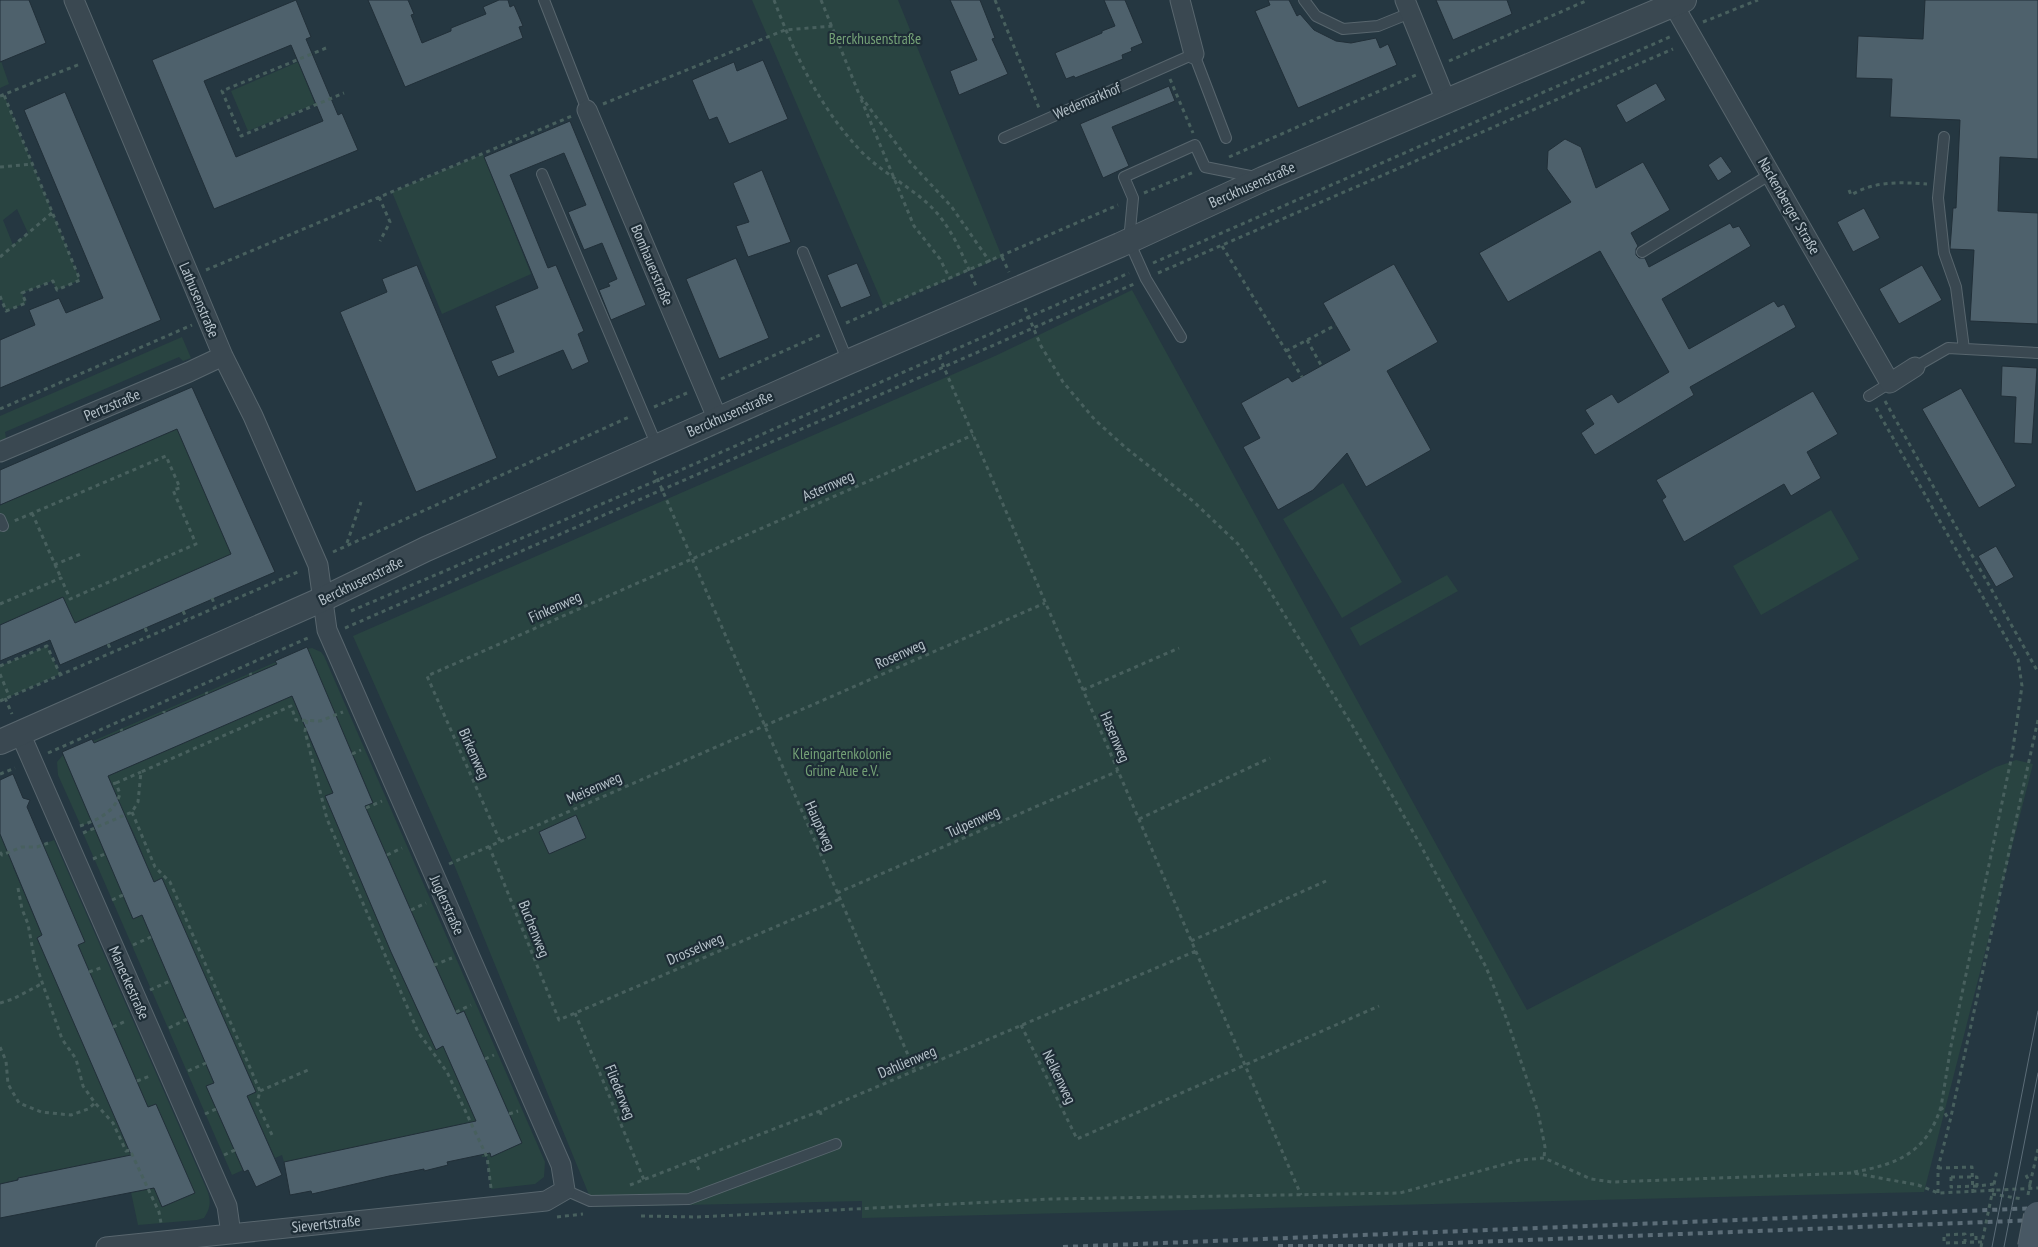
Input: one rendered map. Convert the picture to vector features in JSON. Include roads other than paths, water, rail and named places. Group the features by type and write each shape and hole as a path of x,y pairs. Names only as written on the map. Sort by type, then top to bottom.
{"main road":[{"path":"2032,1207 2032,1247"}],"street":[{"name":"Lathusenstraße","path":"74,0 207,319 253,416 318,565 323,599"},
{"path":"1180,0 1194,54"},
{"name":"Berckhusenstraße","path":"10,738 323,599 426,549 657,446 1129,241 1263,179 1679,2"},
{"name":"Nackenberger Straße","path":"1679,2 1771,174 1890,383"},
{"path":"1408,6 1446,101"},
{"name":"Bomhauerstraße","path":"587,110 718,420"},
{"name":"Pertzstraße","path":"0,452 223,356"},
{"path":"1890,383 1915,367"},
{"name":"Juglerstraße","path":"323,599 327,630 560,1165 565,1190"},
{"name":"Maneckestraße","path":"10,738 32,760 227,1206 231,1234"},
{"name":"Sievertstraße","path":"106,1247 546,1201 565,1190"}],"lane":[{"path":"544,0 587,110"},
{"path":"1304,0 1316,16 1343,29 1378,26 1408,6"},
{"path":"1194,54 1226,138"},
{"name":"Wedemarkhof","path":"1004,138 1194,54"},
{"path":"1944,137 1938,198 1944,253 1956,287 1964,349"},
{"path":"1181,337 1140,268 1129,241 1133,198 1124,178 1195,146 1205,167 1263,179"},
{"path":"542,174 657,446"},
{"path":"1642,252 1771,174"},
{"path":"802,252 848,362"},
{"path":"1915,367 1948,348 2038,354"},
{"path":"1869,396 1890,383"},
{"path":"565,1190 590,1201 689,1199 836,1144"}],"tram line":[{"path":"1992,1247 2038,1011"},
{"path":"2004,1247 2038,1073"}],"railway":[{"path":"1063,1247 2038,1208"},
{"path":"1278,1246 1374,1246 2038,1220"}],"park label":[{"name":"Kleingartenkolonie Grüne Aue e.V.","path":"842,762"}]}
